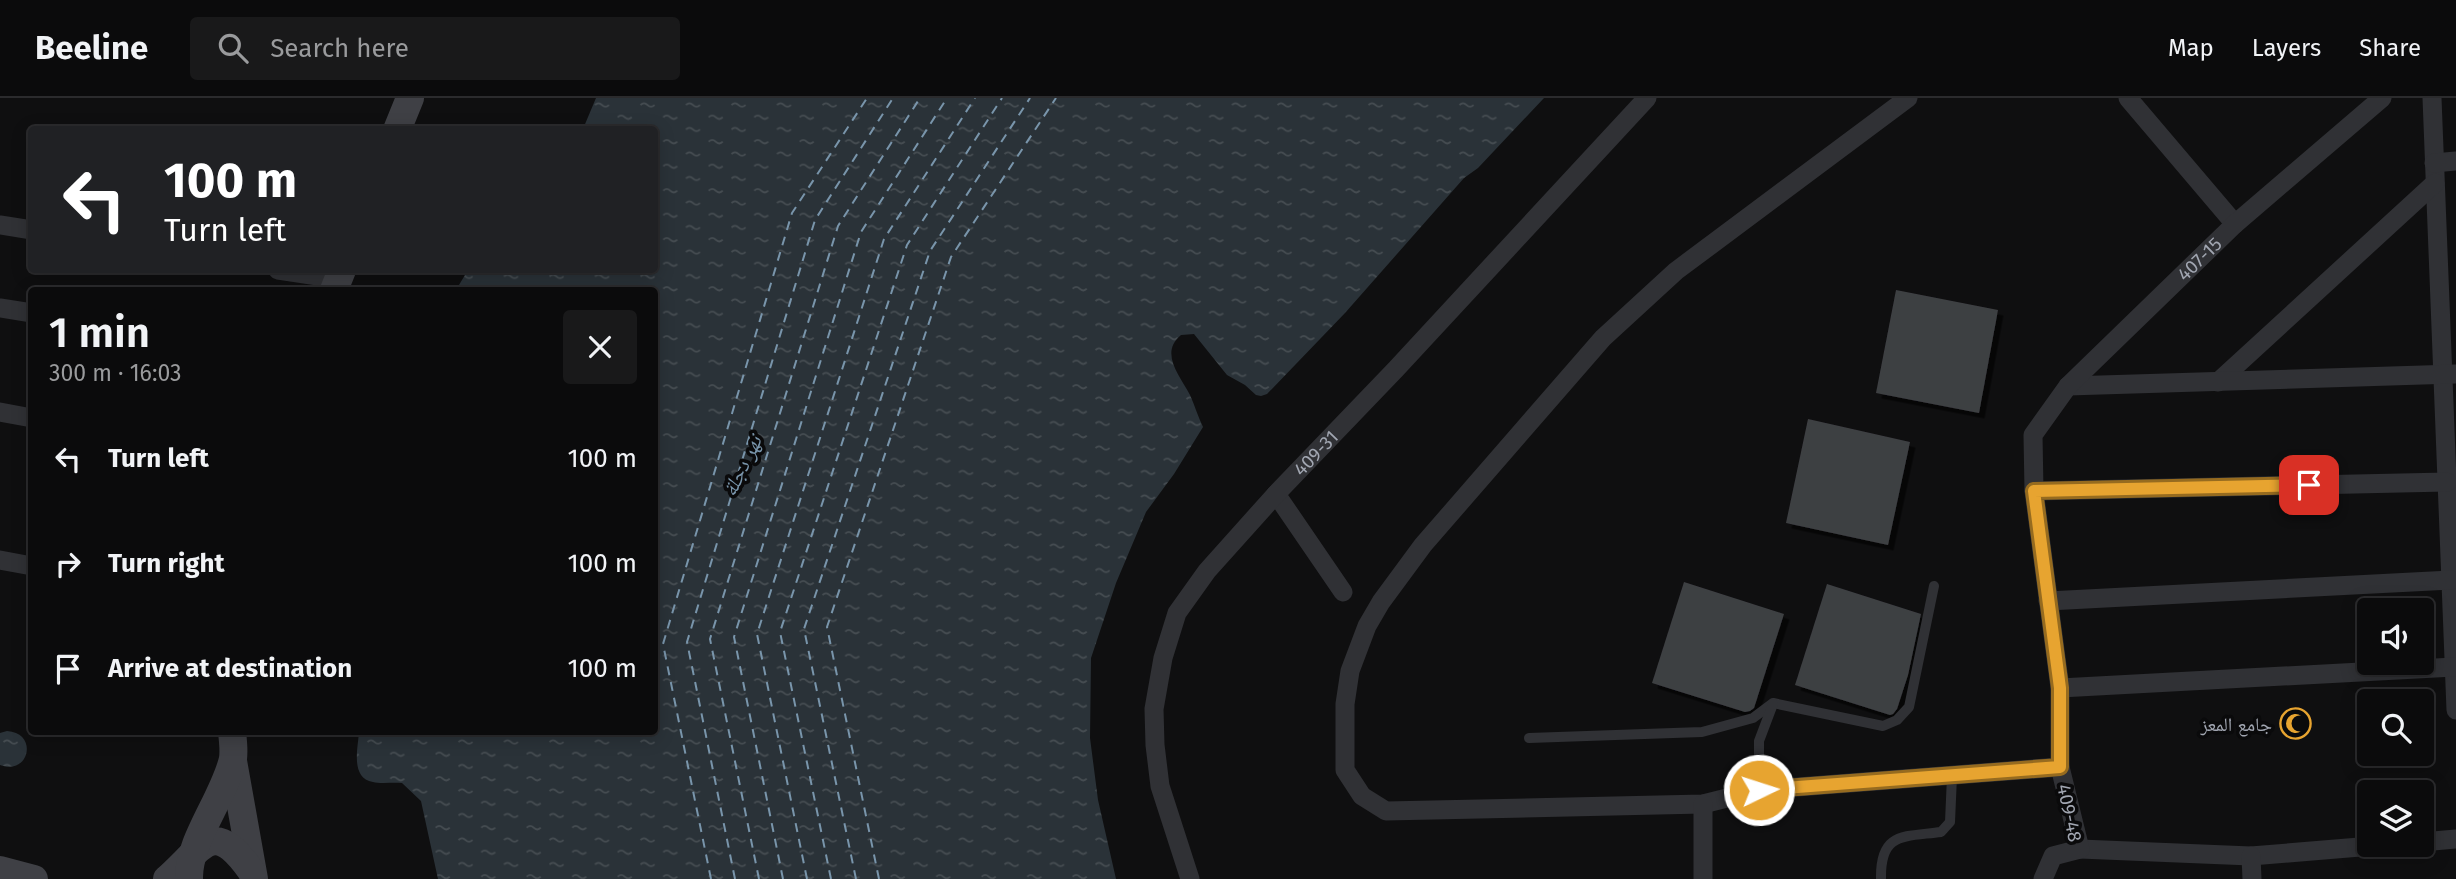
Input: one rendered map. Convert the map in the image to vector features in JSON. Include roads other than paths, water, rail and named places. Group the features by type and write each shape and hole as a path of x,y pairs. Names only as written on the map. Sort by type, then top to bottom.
{"street":[{"path":"399,126 410,98"},
{"name":"409-31","path":"1190,879 1160,786 1155,745 1154,709 1163,658 1177,613 1207,571 1276,494 1396,369 1647,98"},
{"path":"1908,98 1676,271 1604,338 1423,545 1381,602 1367,626 1350,671 1345,704 1345,770 1362,796 1386,811 1703,804 1759,790 2060,767"},
{"path":"2128,98 2235,224"},
{"name":"407-15","path":"2033,435 2068,386 2235,224 2382,98"},
{"path":"2432,98 2435,183 2447,277 2451,449 2447,482 2456,710"},
{"path":"2434,163 2456,161"},
{"path":"2218,382 2435,183"},
{"path":"0,225 28,229"},
{"path":"296,273 338,280"},
{"path":"0,308 28,312"},
{"path":"2068,386 2449,375"},
{"path":"0,412 28,417"},
{"name":"409-48","path":"2033,435 2034,491 2060,688 2060,767 2080,849 2053,856 2043,879"},
{"path":"2034,491 2447,482"},
{"path":"1276,494 1343,592"},
{"path":"0,560 28,565"},
{"path":"2048,601 2452,576"},
{"path":"2060,688 2454,667"},
{"path":"191,866 215,807 233,745"},
{"path":"233,745 253,876"},
{"path":"1703,804 1703,879"},
{"path":"2434,841 2456,839"},
{"path":"167,879 191,866 208,843 226,844 234,849 253,876"},
{"path":"2080,849 2251,856 2357,847"},
{"path":"2251,856 2252,879"},
{"path":"0,870 34,879"}],"lane":[{"path":"1529,737 1702,732 1753,718 1773,703 1883,726 1897,720 1909,707 1934,586"},
{"path":"1759,790 1759,741 1773,703"},
{"path":"1881,879 1881,862 1888,845 1897,837 1941,832 1950,822 1952,775"}],"water":[{"name":"نهر دجلة","path":"596,98 1544,98 1478,168 1464,178 1345,313 1267,394 1256,395 1227,375 1194,334 1181,335 1175,342 1172,349 1174,365 1203,427 1146,512 1116,583 1091,658 1090,738 1098,800 1116,879 438,879 421,801 402,783 373,782 361,775 357,762 359,735 658,735 658,287 458,287 466,273 658,273 658,126 584,126"},
{"path":"0,733 17,733 26,746 23,760 10,767 0,765"}],"place":[{"name":"جامع المعز","path":"2295,724"}]}
